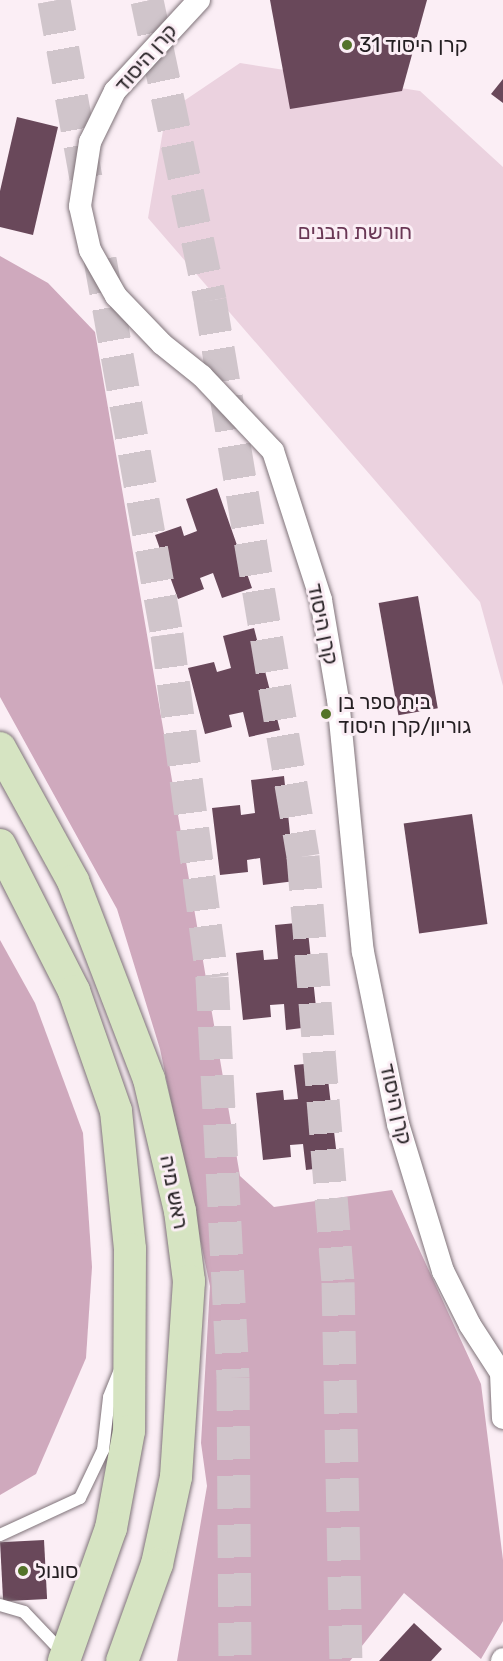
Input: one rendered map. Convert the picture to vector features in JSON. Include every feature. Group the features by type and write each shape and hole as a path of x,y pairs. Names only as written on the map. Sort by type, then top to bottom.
{"street":[{"name":"קרן היסוד","path":"199,0 115,91 90,142 80,206 90,250 116,296 162,344 202,376 273,451 321,600 338,699 363,952 398,1124 443,1271 470,1325 502,1374"},
{"name":"ראש מיה","path":"0,748 73,881 149,1079 180,1211 189,1281 176,1478 157,1564 122,1661"},
{"path":"0,845 74,991 116,1111 130,1249 129,1431 111,1528 65,1658"},
{"path":"502,1374 503,1418"}],"lane":[{"path":"0,1535 80,1498 103,1450 110,1397 130,1340"},
{"path":"0,1605 24,1612 65,1658"}],"green space":[{"name":"חורשת הבנים","path":"240,63 420,91 503,167 503,686 480,602 148,218 166,113"}],"shaded area":[{"path":"0,256 48,283 95,332 240,1176 274,1207 392,1190 481,1384 503,1560 503,1621 481,1659 404,1593 350,1661 177,1661 207,1486 201,1443 210,1286 160,1049 117,909 0,697"},
{"path":"0,940 35,1003 83,1133 92,1267 86,1358 36,1474 0,1495"}],"building":[{"name":"קרן היסוד 31","path":"270,0 427,0 402,91 290,109"},
{"path":"503,79 503,103 491,94"},
{"path":"17,117 58,127 33,235 0,227 0,191"},
{"path":"217,488 252,588 222,598 213,573 200,578 204,589 178,599 155,535 181,526 184,536 197,531 186,499"},
{"path":"418,596 438,708 398,715 379,603"},
{"path":"254,628 280,730 249,737 243,712 229,715 232,727 205,734 188,668 214,662 217,672 231,668 223,636"},
{"path":"284,776 295,881 263,885 260,858 247,860 248,872 220,875 212,808 240,805 241,815 255,813 251,780"},
{"path":"472,814 487,924 419,934 404,824"},
{"path":"307,922 318,1026 286,1030 284,1004 270,1005 271,1017 243,1020 236,953 263,950 264,960 278,959 275,925"},
{"path":"326,1062 338,1166 306,1170 303,1144 290,1145 291,1157 263,1160 256,1093 283,1090 284,1100 298,1099 294,1065"},
{"name":"סונול","path":"44,1540 47,1599 3,1601 0,1542"},
{"path":"414,1623 442,1649 431,1661 379,1661"}],"tunnel":[{"path":"54,0 87,184"},
{"path":"147,0 210,300 303,856 338,1282 346,1661"},
{"path":"100,259 167,634 212,977 233,1377 235,1661"}],"place":[{"name":"קרן היסוד 31","path":"347,45"},
{"name":"בית ספר בן גוריון/קרן היסוד","path":"326,714"},
{"name":"סונול","path":"23,1571"}]}
